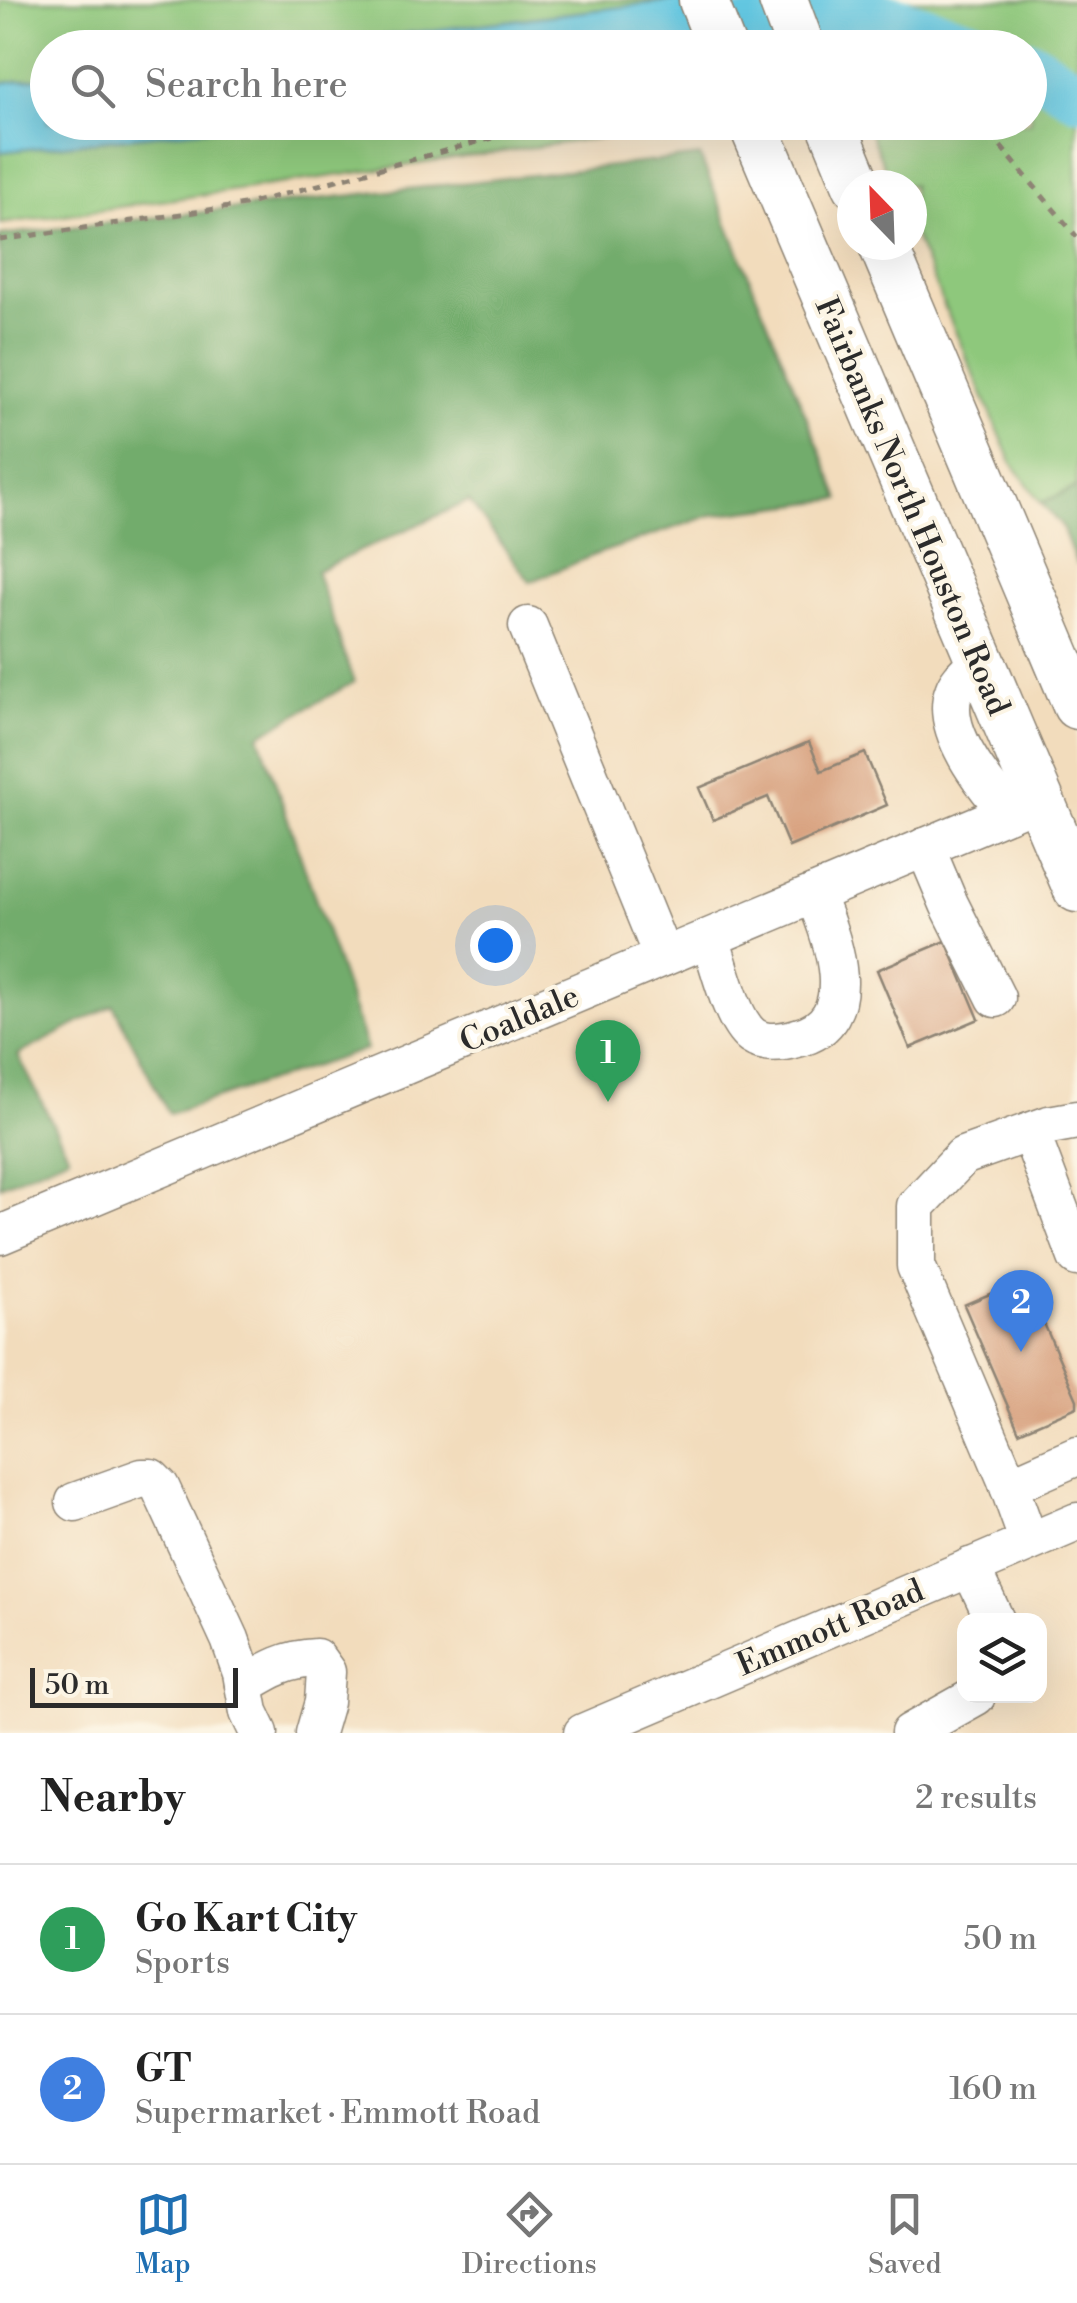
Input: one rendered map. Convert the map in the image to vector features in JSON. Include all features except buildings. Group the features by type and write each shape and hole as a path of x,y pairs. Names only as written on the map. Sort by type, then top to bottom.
{"main road":[{"path":"702,0 714,30"},
{"path":"782,0 794,30"},
{"name":"Fairbanks North Houston Road","path":"760,140 1077,888"},
{"path":"838,140 851,170"},
{"path":"888,260 1077,705"},
{"path":"896,465 962,435"}],"street":[{"path":"528,626 663,958"},
{"name":"Coaldale","path":"0,1235 1041,799"},
{"path":"925,847 996,998"},
{"path":"710,938 736,1011 752,1036 776,1043 804,1037 825,1023 838,999 833,940 814,894"},
{"path":"1029,1542 916,1266 916,1206 963,1156 1077,1120"},
{"path":"1030,1132 1077,1258"},
{"path":"1009,1486 1077,1456"},
{"path":"75,1502 142,1478 151,1478 160,1486 230,1639 249,1712 259,1733"},
{"name":"Emmott Road","path":"584,1733 1077,1522"},
{"path":"970,1568 992,1613"},
{"path":"244,1685 295,1658 316,1658 326,1672 324,1702 315,1733"},
{"path":"910,1733 964,1703"}],"path":[{"path":"0,240 244,205 485,140"},
{"path":"995,140 1077,236"}],"green space":[{"path":"0,0 677,0 689,30 30,30 30,140 584,140 0,224"},
{"path":"813,0 1077,0 1077,487 1041,503 1012,463 924,260 927,170 886,170 873,140 1047,140 1047,30 826,30"},
{"path":"700,156 840,499 712,515 594,555 530,582 469,501 316,571 354,682 259,735 367,1049 169,1114 113,1005 18,1055 69,1156 0,1186 0,235"},
{"path":"1077,487 1077,565 1062,527 1041,503"}],"water":[{"path":"682,0 693,30 434,30"},
{"path":"30,79 30,140 107,140 0,152 0,83"}],"waterway":[{"path":"753,30 876,15 924,30"},
{"path":"1047,75 1077,94"}],"place":[{"name":"Go Kart City","path":"608,1102"},
{"name":"GT","path":"1021,1352"}]}
